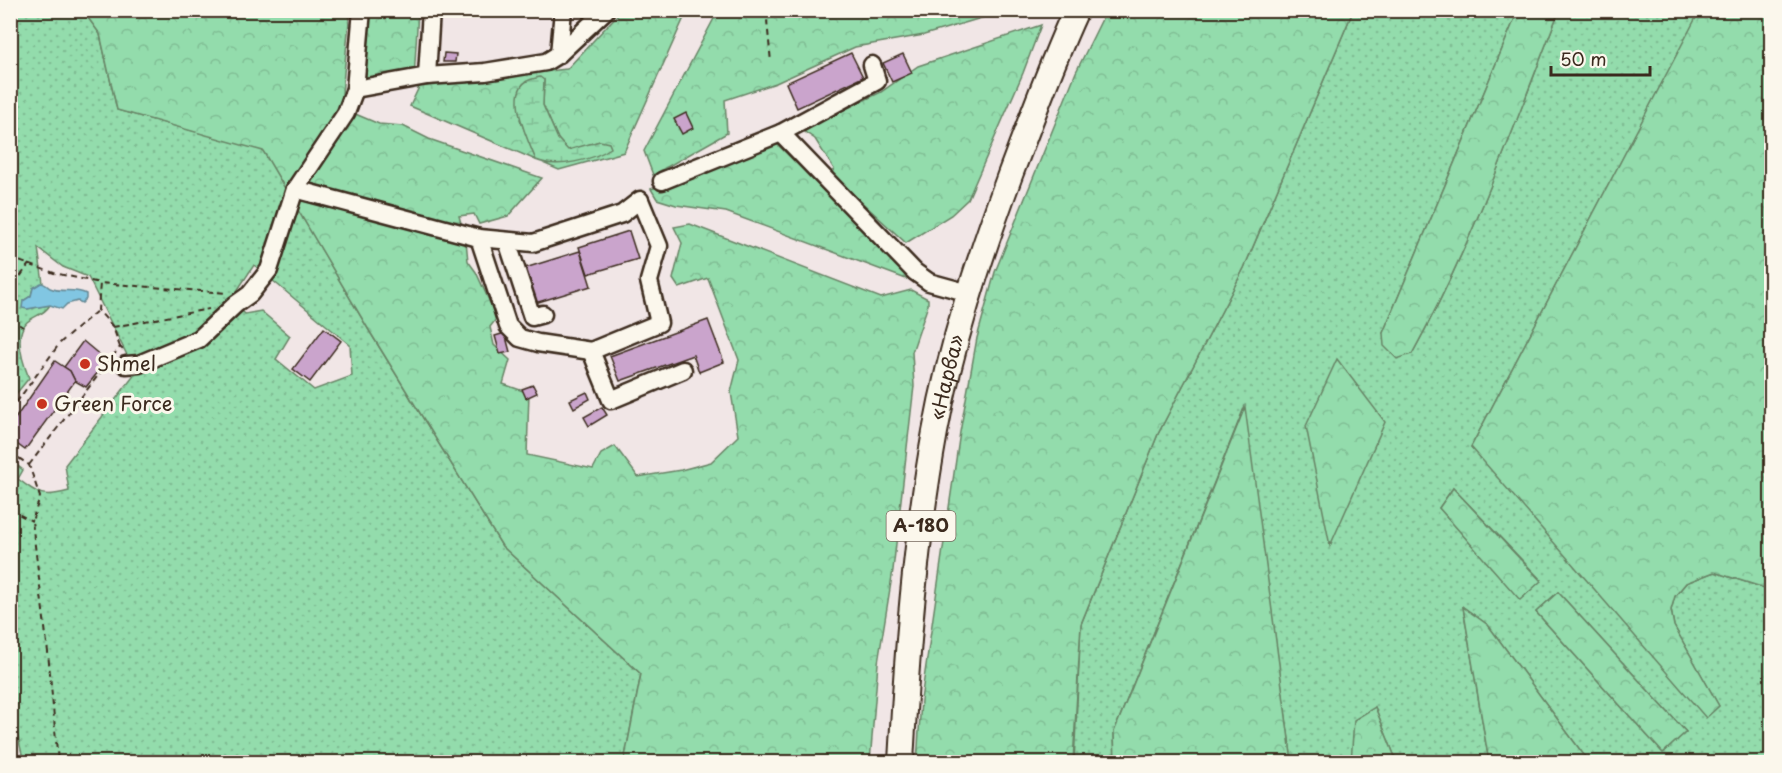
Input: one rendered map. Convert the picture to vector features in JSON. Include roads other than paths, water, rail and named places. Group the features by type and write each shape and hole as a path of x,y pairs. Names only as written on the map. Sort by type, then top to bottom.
{"highway":[{"name":"«Нарва»","path":"901,762 920,535 935,431 969,293 1036,105 1076,10"}],"street":[{"path":"133,365 199,339 250,294 269,270 295,189 346,113 356,89 362,10"},
{"path":"427,76 431,10"},
{"path":"559,54 563,10"},
{"path":"356,89 427,76 485,72 546,62 559,54 606,10"},
{"path":"662,181 781,133 877,81 872,65"},
{"path":"781,133 915,272 929,282 969,293"},
{"path":"295,189 479,238 533,243 622,214 640,200 659,246 649,281 659,323 591,351 537,343 520,338 508,326 479,238"},
{"path":"507,241 532,317 543,314"},
{"path":"591,351 611,400 683,370"}],"water":[{"path":"41,283 54,289 82,292 86,294 86,299 82,303 78,301 67,304 62,309 50,305 22,308 23,301 31,296 33,288"}],"place":[{"name":"Shmel","path":"85,364"},
{"name":"Green Force","path":"42,404"}]}
